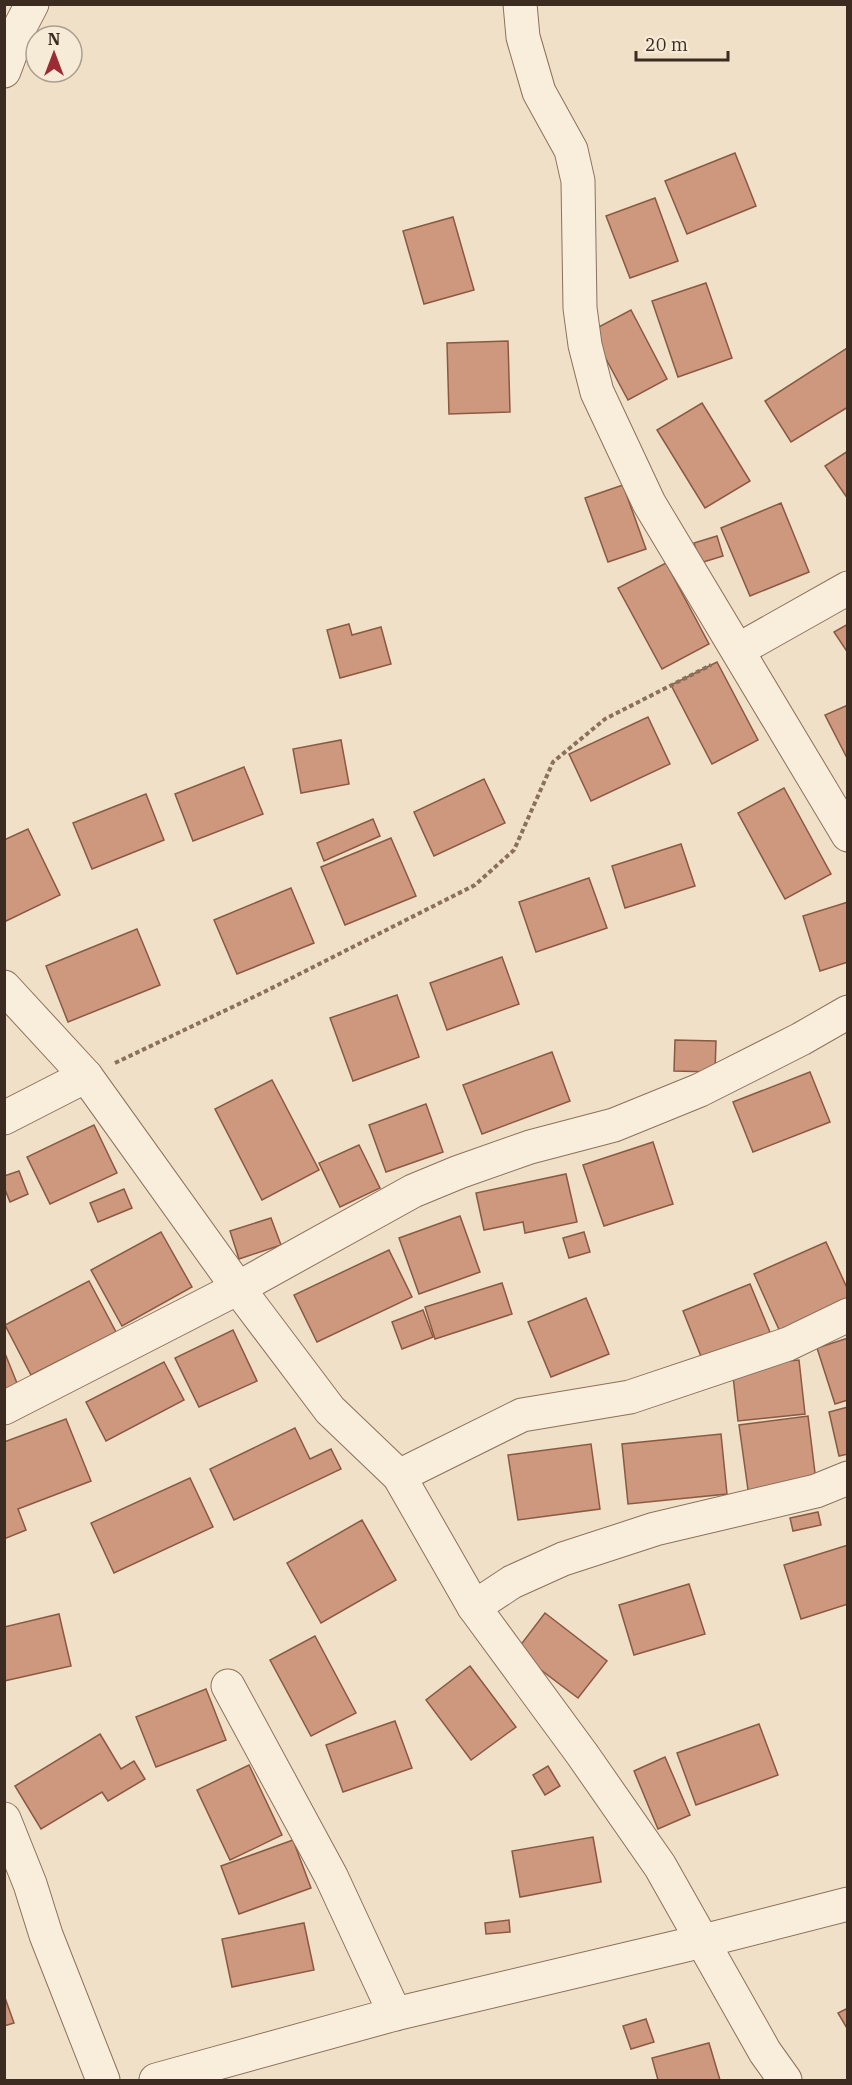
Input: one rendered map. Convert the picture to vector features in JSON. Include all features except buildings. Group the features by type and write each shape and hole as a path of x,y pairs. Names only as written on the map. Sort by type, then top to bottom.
{"street":[{"path":"4,71 21,25 32,4"},
{"path":"520,4 523,37 539,93 571,150 578,182 580,308 585,345 597,392 649,503 848,835"},
{"path":"738,650 848,588"},
{"path":"4,987 86,1076 238,1288 330,1410 399,1476 474,1607 654,1856 765,2052 785,2080"},
{"path":"4,1408 238,1288 413,1191 530,1147 614,1125 700,1090 801,1039 848,1012"},
{"path":"4,1118 86,1076"},
{"path":"399,1476 522,1415 630,1397 788,1344 848,1315"},
{"path":"474,1607 512,1582 563,1559 655,1528 816,1491 848,1478"},
{"path":"228,1686 331,1876 395,2014"},
{"path":"4,1819 30,1884 46,1935 103,2080"},
{"path":"156,2080 395,2014 848,1904"}],"path":[{"path":"86,1076 274,986 475,885 514,850 553,762 605,720 738,650"}]}
